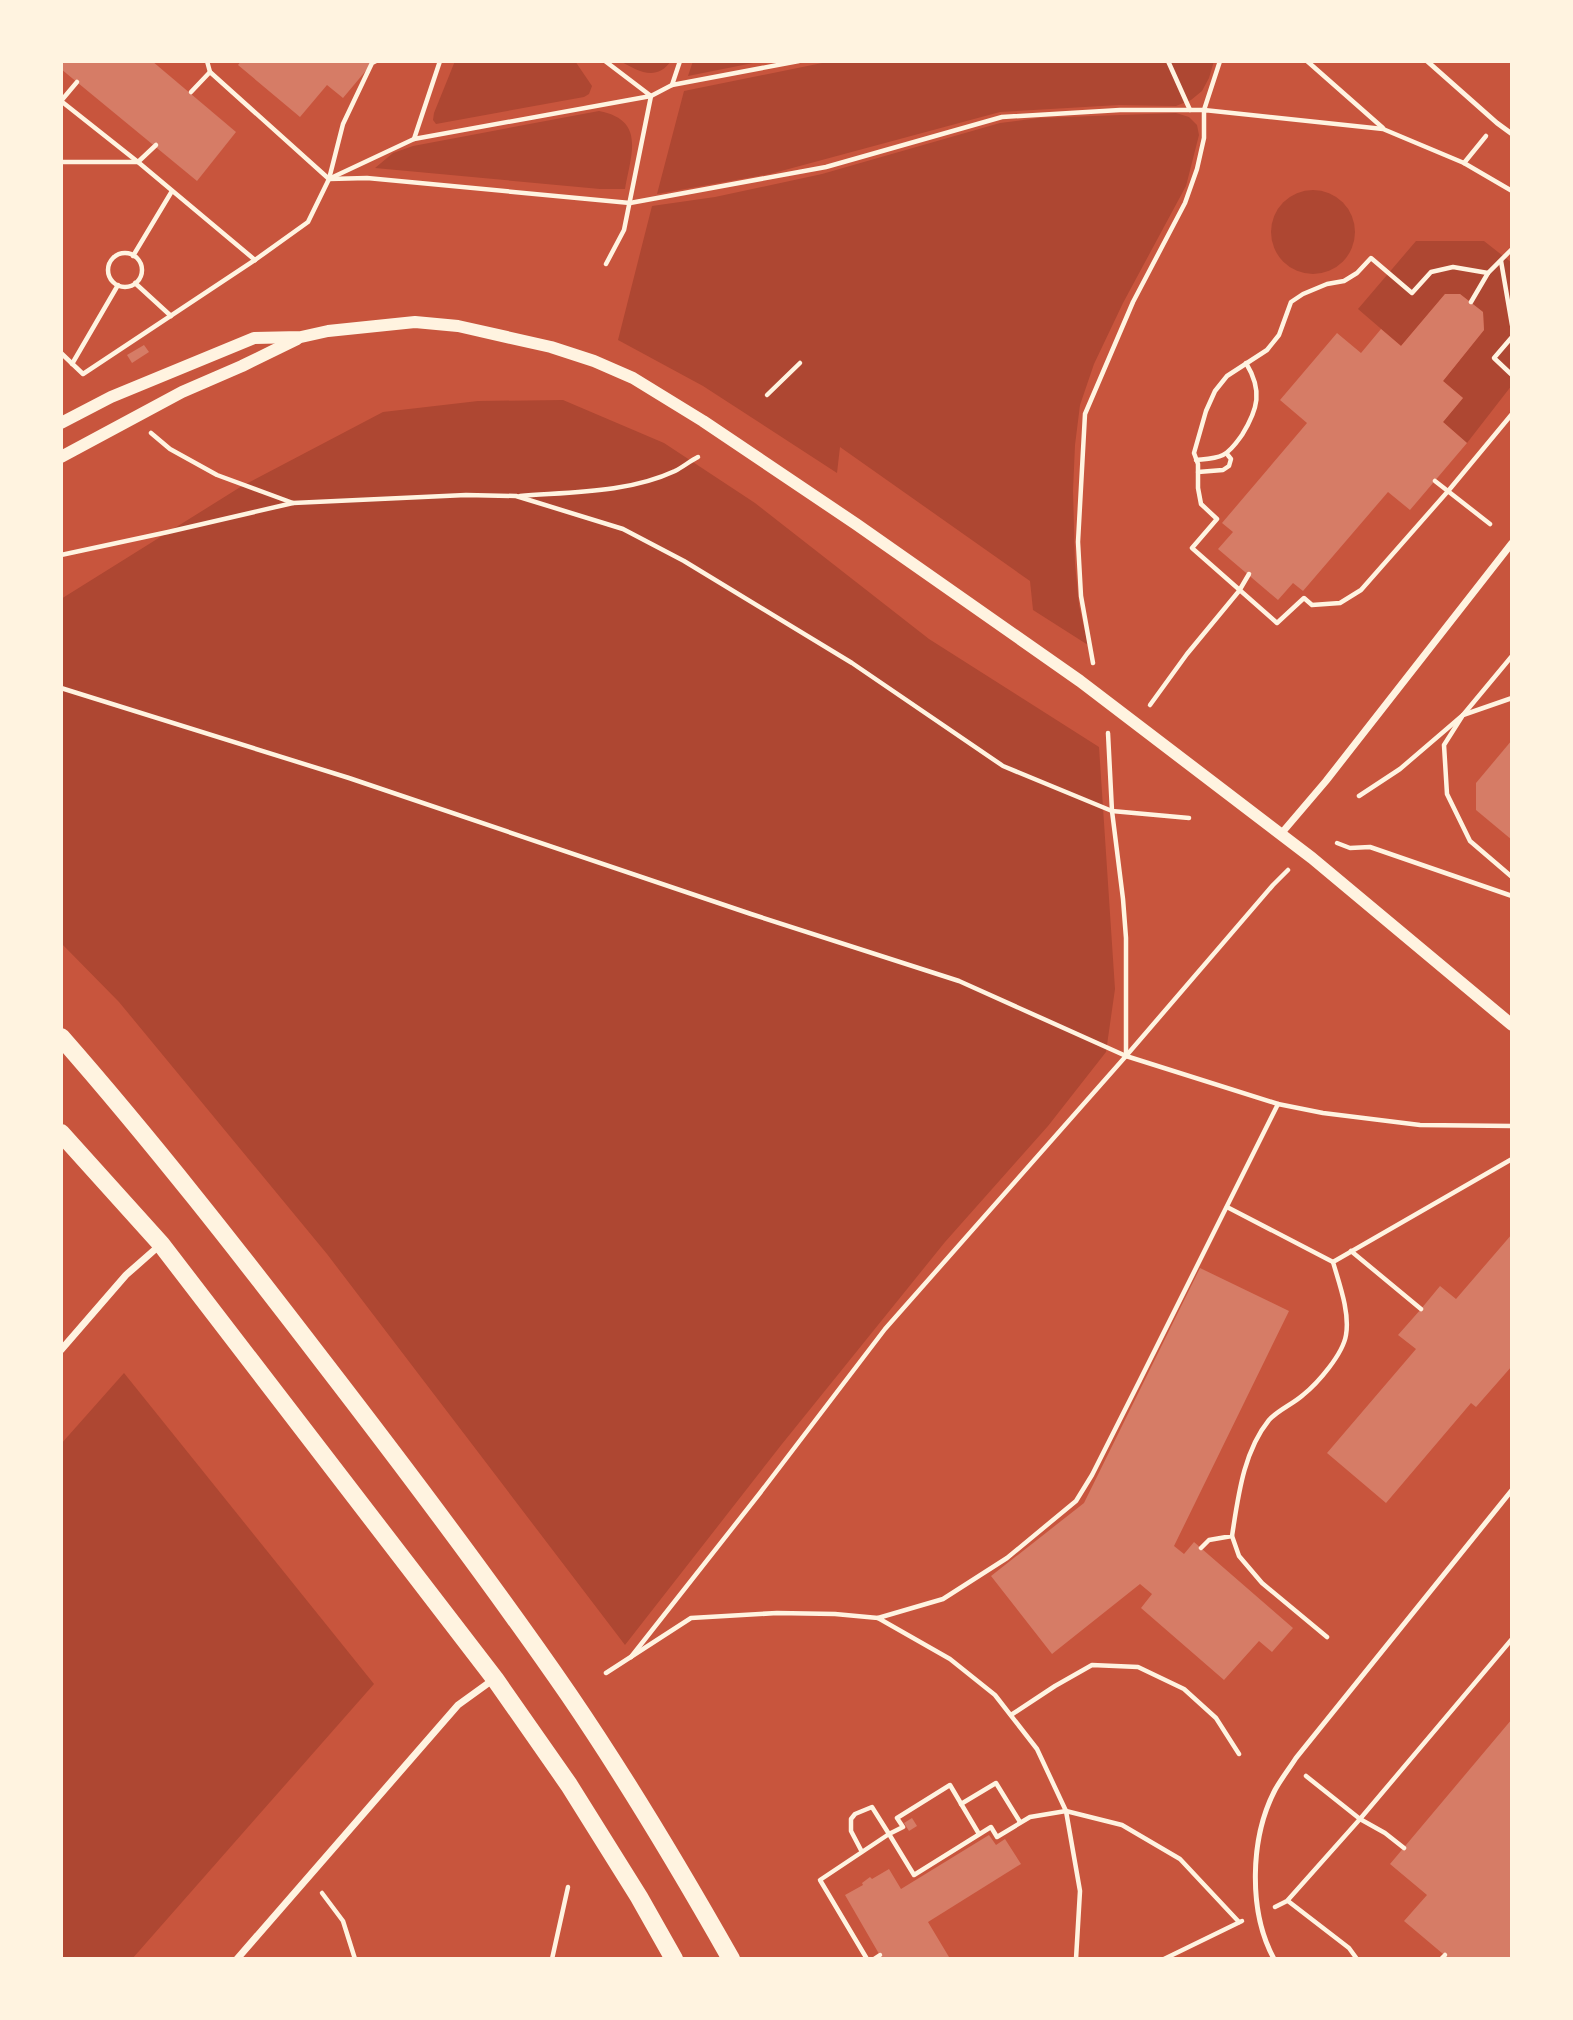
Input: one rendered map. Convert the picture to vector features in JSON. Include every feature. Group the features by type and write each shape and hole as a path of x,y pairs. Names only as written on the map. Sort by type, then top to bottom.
{"main road":[{"path":"61,1037 111,1094 225,1235 400,1461 477,1566 570,1697 640,1804 731,1959"},
{"path":"61,1133 161,1244 495,1679 569,1785 674,1959"}],"street":[{"path":"61,423 110,397 254,338 301,337 328,331 415,322 458,326 551,347 594,361 633,379 743,447 1080,681 1312,858 1512,1025"},
{"path":"61,457 182,391 301,337"},
{"path":"1280,835 1326,781 1512,542"},
{"path":"61,1350 126,1275 161,1244"},
{"path":"237,1959 458,1706 495,1679"}],"lane":[{"path":"1427,61 1512,134"},
{"path":"1274,1959 1268,1949 1259,1915 1254,1879 1265,1816 1275,1790 1292,1764 1512,1490"}],"path":[{"path":"207,61 210,72 329,179 367,178 630,203 826,167 1002,117 1120,110 1204,110 1383,129 1464,163 1512,191"},
{"path":"61,353 83,374 308,222 329,179 343,124 372,63 376,61"},
{"path":"414,139 440,61"},
{"path":"605,61 651,96"},
{"path":"672,85 680,61"},
{"path":"329,179 414,139 651,96 672,85 799,61"},
{"path":"1168,61 1190,110"},
{"path":"1090,648 1081,596 1078,542 1085,414 1133,302 1185,203 1200,159 1204,138 1204,110 1220,61"},
{"path":"1307,61 1383,129"},
{"path":"191,92 210,72"},
{"path":"78,82 61,101 255,260"},
{"path":"607,264 624,230 651,96"},
{"path":"1464,163 1497,123"},
{"path":"61,162 138,162 156,145"},
{"path":"133,256 172,191"},
{"path":"1471,303 1488,273 1512,248"},
{"path":"121,254 133,256 138,259 141,276 129,287 113,282 109,276 109,265 121,254"},
{"path":"1488,273 1453,267 1431,272 1412,293 1371,258 1357,273 1343,281 1327,284 1291,302 1284,315 1279,335 1267,350 1227,376 1214,391 1194,453 1201,504 1217,519 1192,548 1277,623 1304,598 1312,605 1340,603 1361,590 1512,414"},
{"path":"1501,260 1512,326"},
{"path":"135,283 171,316"},
{"path":"72,364 118,285"},
{"path":"1512,337 1494,358 1512,375"},
{"path":"767,395 800,363"},
{"path":"1196,460 1227,454 1253,416 1257,402 1254,375 1246,363"},
{"path":"150,432 170,449 217,475 293,503"},
{"path":"1198,472 1223,470 1229,466 1231,459 1227,454"},
{"path":"61,555 169,533 293,503 466,495 516,496 585,491 648,481 675,471 698,457"},
{"path":"1435,481 1490,524"},
{"path":"516,496 623,529 684,561 852,663 1003,766 1112,811 1189,818"},
{"path":"1150,705 1186,654 1239,591 1248,575"},
{"path":"1511,658 1463,715 1444,745 1447,794 1470,841 1512,877"},
{"path":"61,688 349,778 751,914 960,981 1126,1056 1278,1104 1322,1113 1420,1125 1512,1126"},
{"path":"1359,796 1400,769 1463,715 1512,698"},
{"path":"1110,740 1112,811 1126,937 1126,1056"},
{"path":"1337,843 1350,848 1370,847 1512,896"},
{"path":"631,1657 885,1328 1288,870"},
{"path":"606,1673 691,1618 777,1613 878,1618 943,1599 1007,1558 1076,1501 1092,1475 1278,1104"},
{"path":"1333,1262 1512,1159"},
{"path":"1227,1207 1333,1262 1345,1302 1346,1336 1330,1368 1304,1394 1269,1419 1252,1449 1240,1489 1232,1536 1239,1556 1262,1583 1327,1637"},
{"path":"1351,1251 1421,1309"},
{"path":"1201,1548 1209,1540 1232,1536"},
{"path":"878,1618 950,1659 995,1695 1037,1749 1066,1811 1080,1891 1076,1959"},
{"path":"1275,1907 1287,1901 1360,1819 1512,1639"},
{"path":"1011,1715 1092,1665 1138,1667 1184,1689 1216,1718 1239,1754"},
{"path":"1292,1764 1360,1819 1404,1847"},
{"path":"961,1804 996,1783 1020,1822"},
{"path":"867,1959 820,1880 903,1827 897,1818 950,1785 979,1834"},
{"path":"862,1852 851,1831 851,1819 855,1814 873,1807 914,1875 991,1827 997,1837 1030,1817 1066,1811 1122,1825 1180,1859 1239,1922"},
{"path":"552,1959 568,1887"},
{"path":"319,1890 343,1921 355,1959"},
{"path":"1287,1901 1349,1948 1357,1959"},
{"path":"1164,1959 1239,1922 1247,1921"},
{"path":"874,1959 880,1955"}],"shaded area":[{"path":"455,61 575,61 592,86 589,94 584,97 436,124 433,120 434,113"},
{"path":"620,61 671,61 659,71 647,73"},
{"path":"693,61 763,61 688,76"},
{"path":"832,61 1214,61 1202,91 1191,100 1176,106 1119,105 1000,112 770,174 657,194 684,91"},
{"path":"599,111 624,122 629,130 632,151 625,189 375,168 393,153 413,146"},
{"path":"1176,113 1189,117 1197,125 1199,135 1186,186 1123,303 1094,364 1080,405 1073,491 1075,564 1079,605 1088,645 1033,610 1030,581 840,447 837,473 703,386 618,340 652,206 715,197 822,174 1000,123 1038,118"},
{"path":"1313,190 1336,197 1348,209 1355,232 1348,255 1336,267 1313,274 1290,267 1278,255 1271,232 1278,209 1290,197"},
{"path":"1416,241 1484,241 1512,263 1512,385 1467,443 1443,422 1463,398 1443,381 1484,330 1483,312 1460,294 1445,294 1401,346 1358,309"},
{"path":"563,400 664,443 755,503 929,639 1099,747 1115,989 1106,1052 1048,1126 945,1242 625,1645 327,1254 119,1002 61,943 61,599 242,486 383,412 478,401"},
{"path":"124,1373 374,1684 132,1959 61,1959 61,1444"}],"building":[{"path":"61,61 152,61 236,132 197,181 61,69"},
{"path":"241,61 374,61 343,98 327,85 300,117 238,65"},
{"path":"1445,294 1460,294 1483,312 1484,330 1443,381 1463,398 1443,422 1467,443 1410,510 1388,492 1303,591 1293,583 1278,600 1218,549 1233,532 1222,523 1307,423 1280,400 1337,333 1361,353 1381,329 1401,346"},
{"path":"144,345 149,352 132,363 127,355"},
{"path":"1512,740 1512,840 1476,810 1476,783"},
{"path":"1512,1234 1512,1366 1476,1407 1471,1403 1386,1503 1327,1453 1416,1349 1398,1335 1440,1286 1456,1299"},
{"path":"1200,1268 1289,1311 1174,1546 1184,1554 1194,1542 1293,1628 1272,1652 1259,1641 1224,1680 1141,1608 1152,1594 1140,1584 1052,1654 991,1576 1084,1503"},
{"path":"1512,1719 1512,1959 1449,1959 1404,1921 1427,1895 1390,1864"},
{"path":"912,1818 917,1826 909,1831 904,1823"},
{"path":"989,1835 996,1845 1005,1839 1021,1864 928,1922 949,1957 882,1959 845,1895 863,1885 870,1877 872,1879 889,1869 901,1889"}]}
